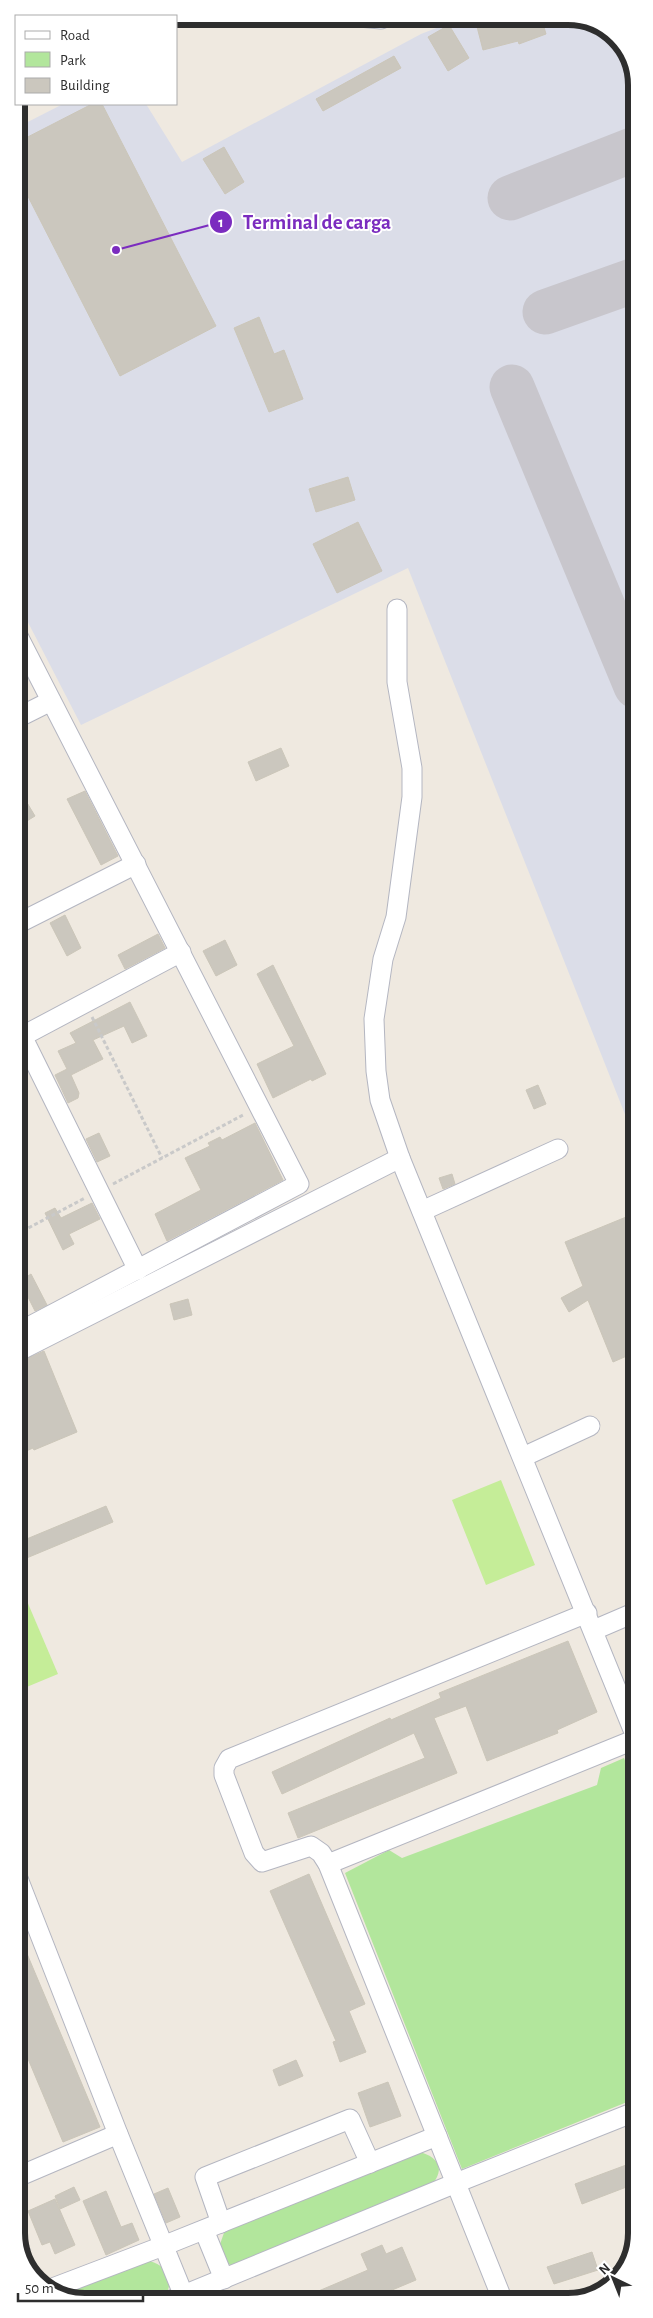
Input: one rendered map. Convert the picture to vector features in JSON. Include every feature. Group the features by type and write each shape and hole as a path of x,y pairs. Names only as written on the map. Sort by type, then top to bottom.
{"street":[{"path":"397,609 396,682 412,768 412,797 396,917 383,959 374,1029 376,1071 380,1100 400,1158 628,1718"},
{"path":"25,650 261,1106 299,1184 25,1329"},
{"path":"25,714 50,701"},
{"path":"25,920 136,864"},
{"path":"25,1035 181,952"},
{"path":"25,1048 138,1270"},
{"path":"422,1211 558,1149"},
{"path":"25,1348 400,1158"},
{"path":"523,1457 590,1426"},
{"path":"500,2293 328,1864 321,1853 311,1846 262,1862 254,1853 224,1775 224,1768 229,1760 590,1622 628,1614"},
{"path":"328,1864 628,1741"},
{"path":"25,1896 163,2246 177,2293"},
{"path":"192,2293 456,2182 628,2115"},
{"path":"221,2223 205,2177 350,2119 370,2163"},
{"path":"25,2174 118,2134"},
{"path":"58,2286 204,2230 437,2136"},
{"path":"204,2230 224,2279"}],"path":[{"path":"86,1002 162,1158"},
{"path":"25,1230 261,1106"},
{"path":"26,2240 30,2251"}],"shaded area":[{"path":"444,25 572,25 583,27 601,35 616,49 627,74 628,1122 408,568 81,725 25,616 25,123 61,105 147,105 182,162 421,34"}],"green space":[{"path":"501,1480 535,1565 486,1585 452,1500"},
{"path":"25,1596 58,1674 25,1688"},
{"path":"624,1758 628,1768 628,2102 462,2169 345,1873 389,1850 402,1858 597,1785 601,1768"},
{"path":"416,2151 430,2156 438,2164 438,2174 430,2187 232,2267 224,2259 219,2247 225,2230"},
{"path":"150,2261 163,2268 171,2279 168,2290 164,2293 81,2293 71,2291"}],"building":[{"path":"449,25 469,58 448,71 428,37"},
{"path":"477,25 543,25 546,34 519,44 518,41 483,50"},
{"path":"394,56 401,68 323,111 316,99"},
{"path":"90,105 103,105 216,326 120,376 25,191 25,138"},
{"path":"224,147 244,182 225,194 203,159"},
{"path":"259,317 274,354 284,350 303,399 269,412 234,328"},
{"path":"348,477 355,500 316,512 309,489"},
{"path":"358,522 382,571 337,593 313,544"},
{"path":"281,748 289,766 256,781 248,762"},
{"path":"85,791 118,856 101,865 67,799"},
{"path":"25,799 35,816 25,822"},
{"path":"65,915 81,948 67,956 50,923"},
{"path":"158,934 165,948 125,969 118,955"},
{"path":"225,940 237,965 216,976 203,951"},
{"path":"273,965 326,1074 312,1081 311,1079 273,1098 257,1064 294,1046 257,974"},
{"path":"130,1002 147,1036 132,1043 124,1026 93,1040 103,1059 71,1075 79,1093 78,1098 68,1103 55,1075 67,1069 58,1051 76,1043 70,1033"},
{"path":"538,1085 546,1104 534,1109 526,1090"},
{"path":"255,1123 283,1180 167,1241 155,1214 201,1190 185,1158 210,1146 208,1143 220,1137 222,1140"},
{"path":"99,1133 110,1156 97,1162 86,1139"},
{"path":"452,1174 455,1184 443,1189 439,1178"},
{"path":"92,1203 100,1219 69,1234 74,1244 63,1250 45,1213 55,1208 61,1218"},
{"path":"628,1216 628,1355 613,1362 588,1300 569,1312 561,1298 583,1286 565,1242"},
{"path":"31,1274 47,1305 35,1311 25,1291 25,1278"},
{"path":"188,1299 192,1315 174,1320 170,1304"},
{"path":"44,1351 77,1432 34,1450 33,1448 25,1452 25,1359"},
{"path":"106,1506 113,1522 25,1559 25,1540"},
{"path":"568,1641 597,1712 557,1730 558,1733 487,1761 466,1706 434,1718 457,1773 298,1838 288,1813 425,1758 414,1733 282,1794 272,1772 390,1718 391,1720 441,1698 439,1693"},
{"path":"309,1874 365,2004 349,2011 366,2052 340,2062 333,2042 336,2041 270,1891"},
{"path":"25,1949 100,2127 63,2142 25,2052"},
{"path":"296,2060 303,2076 279,2086 273,2070"},
{"path":"388,2082 401,2116 370,2127 358,2093"},
{"path":"628,2164 628,2186 582,2204 575,2184"},
{"path":"74,2187 80,2200 60,2209 55,2196"},
{"path":"168,2188 180,2217 166,2223 154,2194"},
{"path":"106,2191 121,2227 132,2223 139,2240 106,2255 83,2201"},
{"path":"55,2199 75,2245 55,2254 50,2242 42,2245 28,2211"},
{"path":"382,2245 386,2254 402,2247 416,2280 385,2293 314,2293 368,2270 361,2254"},
{"path":"592,2252 598,2270 554,2284 547,2267"}],"taxiway":[{"path":"510,198 628,152"},
{"path":"545,312 628,282"},
{"path":"512,387 628,667"}],"place":[{"name":"Terminal de carga","path":"116,250"}]}
